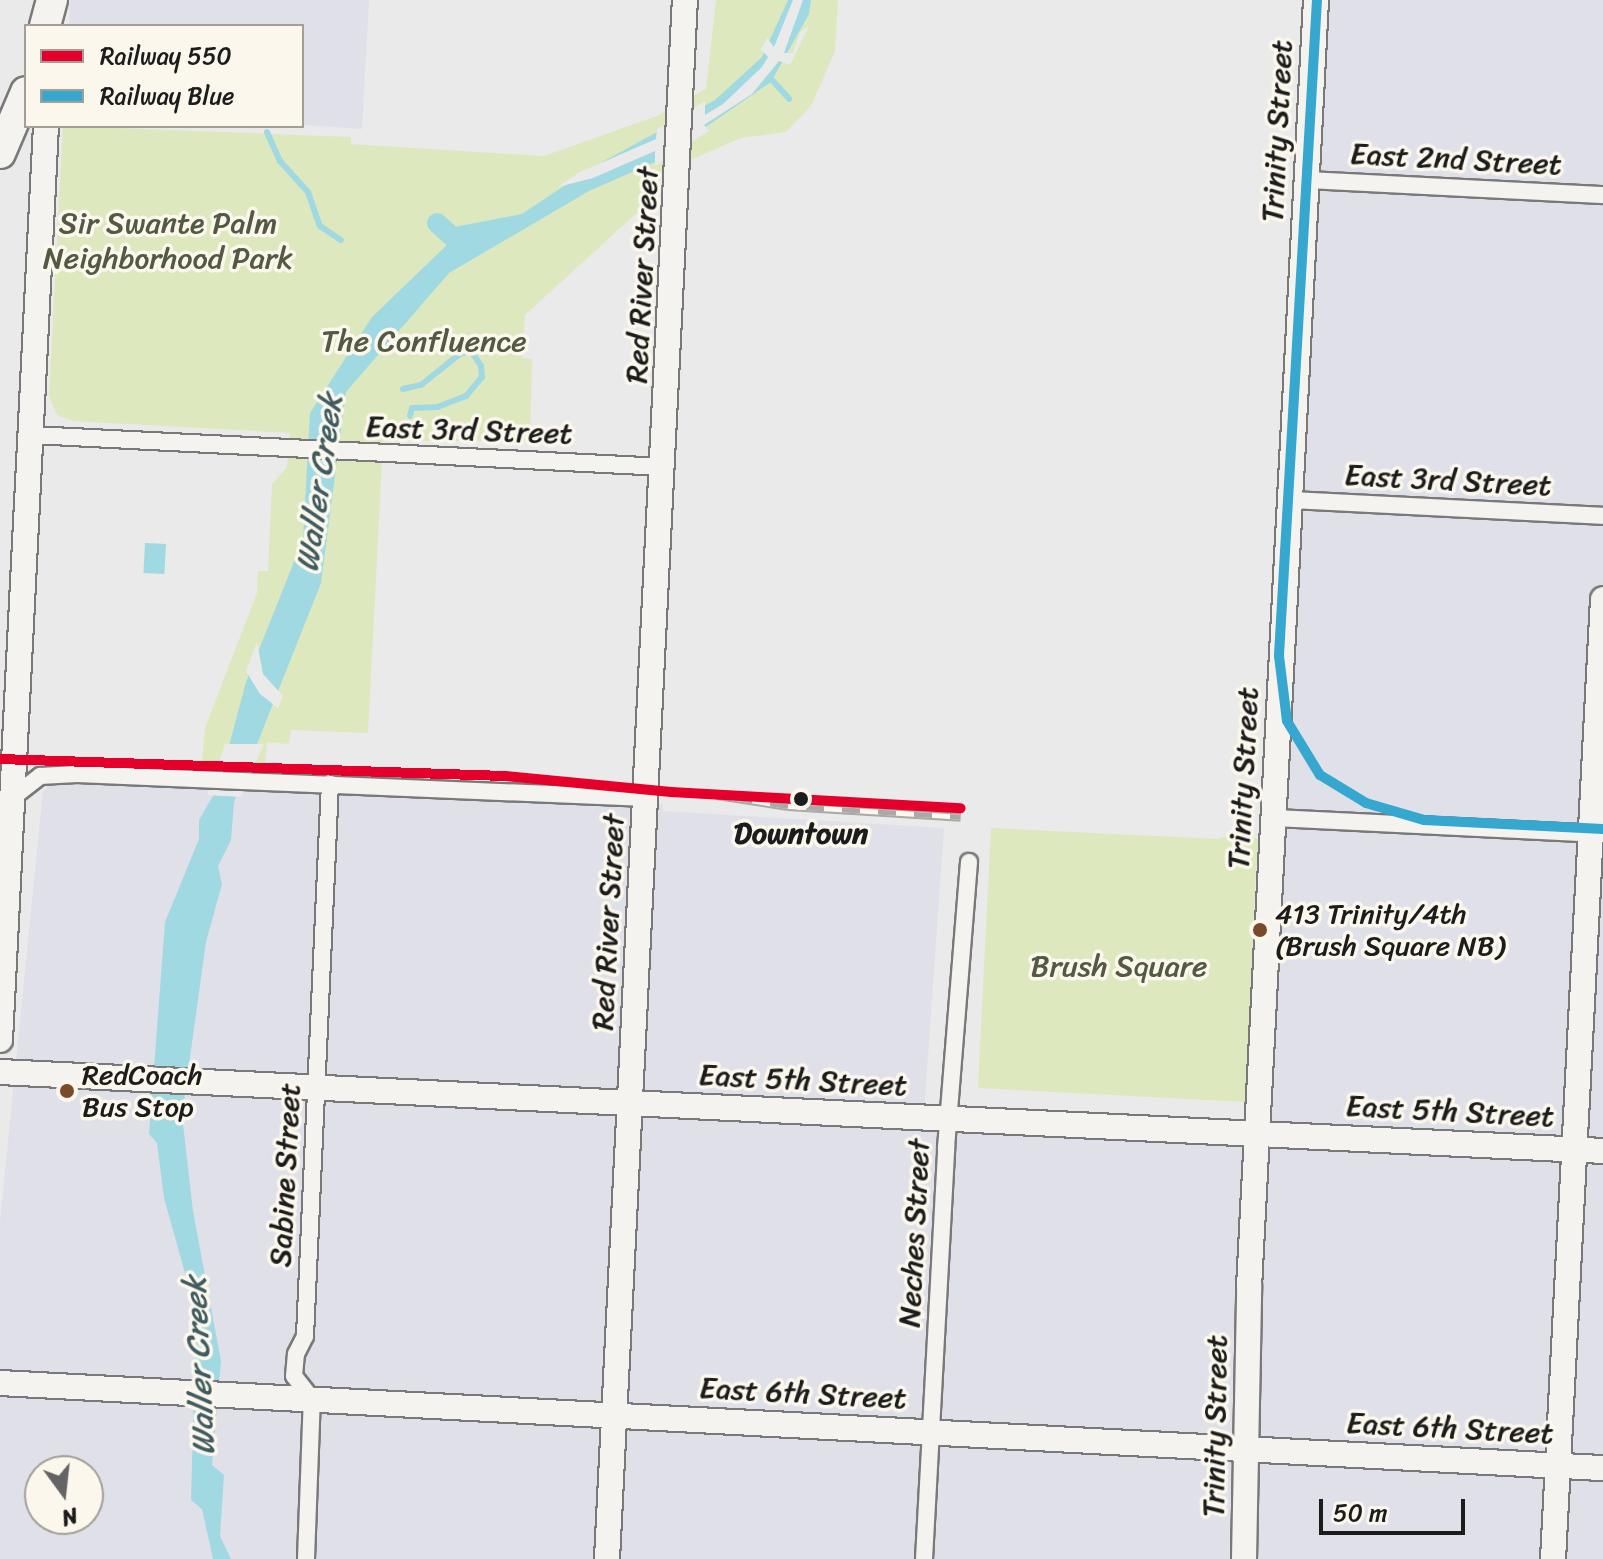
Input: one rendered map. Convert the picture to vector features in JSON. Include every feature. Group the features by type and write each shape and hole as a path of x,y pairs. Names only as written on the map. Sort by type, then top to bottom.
{"highway":[{"path":"48,24 52,0"},
{"path":"0,153 24,97"}],"main road":[{"name":"Red River Street","path":"607,1559 680,164 685,0"},
{"name":"Trinity Street","path":"1244,1559 1249,1287 1316,0"},
{"path":"0,1040 2,937 22,623 46,128"},
{"path":"1553,1559 1574,1150 1597,834 1603,599"},
{"path":"0,670 22,623"},
{"name":"East 5th Street","path":"0,1072 1603,1151"},
{"name":"East 6th Street","path":"0,1383 1603,1468"}],"street":[{"name":"East 2nd Street","path":"1306,180 1603,195"},
{"name":"East 3rd Street","path":"32,435 357,454 664,467"},
{"name":"East 3rd Street","path":"1290,500 1603,516"},
{"path":"12,798 40,776 159,776 646,798"},
{"name":"Sabine Street","path":"306,1559 312,1399 294,1376 296,1354 305,1336 330,784"},
{"path":"1273,818 1597,834"},
{"name":"Neches Street","path":"924,1559 949,1119 969,862"}],"shaded area":[{"path":"70,0 369,0 362,129 304,125 304,24 69,24"},
{"path":"1329,0 1603,0 1603,1559 0,1559 0,1222 43,791 50,784 109,780 646,803 663,804 663,811 944,828 923,1127 1271,1138"}],"green space":[{"name":"The Confluence","path":"716,0 838,0 835,51 811,106 786,132 741,138 655,175 652,199 525,315 522,358 532,359 530,441 383,441 368,733 291,730 289,744 267,742 265,765 202,761 205,728 257,593 258,571 268,571 272,484 287,467 290,433 73,421 57,415 49,396 63,128 351,137 351,144 544,156 657,116 706,89"},
{"name":"Brush Square","path":"991,828 1218,839 1240,832 1260,840 1264,855 1256,866 1246,1102 978,1088"}],"water":[{"name":"Waller Creek","path":"788,0 811,0 809,14 771,82 655,162 589,191 449,273 346,392 321,583 234,802 231,840 218,866 222,884 206,942 182,1115 193,1211 221,1361 212,1465 224,1475 220,1536 231,1559 213,1559 202,1509 191,1500 196,1312 164,1198 157,1143 149,1134 165,922 199,839 199,820 218,787 246,682 303,539 310,413 372,317 448,244 449,228 522,214 588,170 715,100 762,57"},
{"path":"145,543 166,544 164,574 143,573"}],"pier":[{"path":"793,0 803,0 784,53 793,53 800,32 809,26 790,65 779,61 752,94 704,125 709,131 655,166 655,151 593,178 558,187 578,173 656,139 657,129 705,101 705,115 723,104 762,67 768,57 761,49 767,38 774,47"},
{"path":"257,642 263,674 283,696 278,708 260,694 246,671"},
{"path":"225,744 264,744 241,797 207,795"}],"waterway":[{"path":"773,81 789,99"},
{"path":"267,132 280,161 308,192 320,226 341,240"},
{"path":"437,223 466,249"},
{"path":"403,389 421,385 461,353 471,351 481,366 482,377 466,396 438,407 412,408 410,416"}],"railway":[{"path":"717,795 788,806 961,817"}],"rail line":[{"name":"Blue","path":"1317,0 1279,656 1287,721 1320,775 1366,803 1424,820 1603,829"},
{"name":"550","path":"0,759 505,776 671,792 961,808"}],"place":[{"name":"Downtown","path":"801,799"},
{"name":"413 Trinity/4th (Brush Square NB)","path":"1260,930"},
{"name":"RedCoach Bus Stop","path":"67,1091"}],"park label":[{"name":"Sir Swante Palm Neighborhood Park","path":"168,240"}]}
